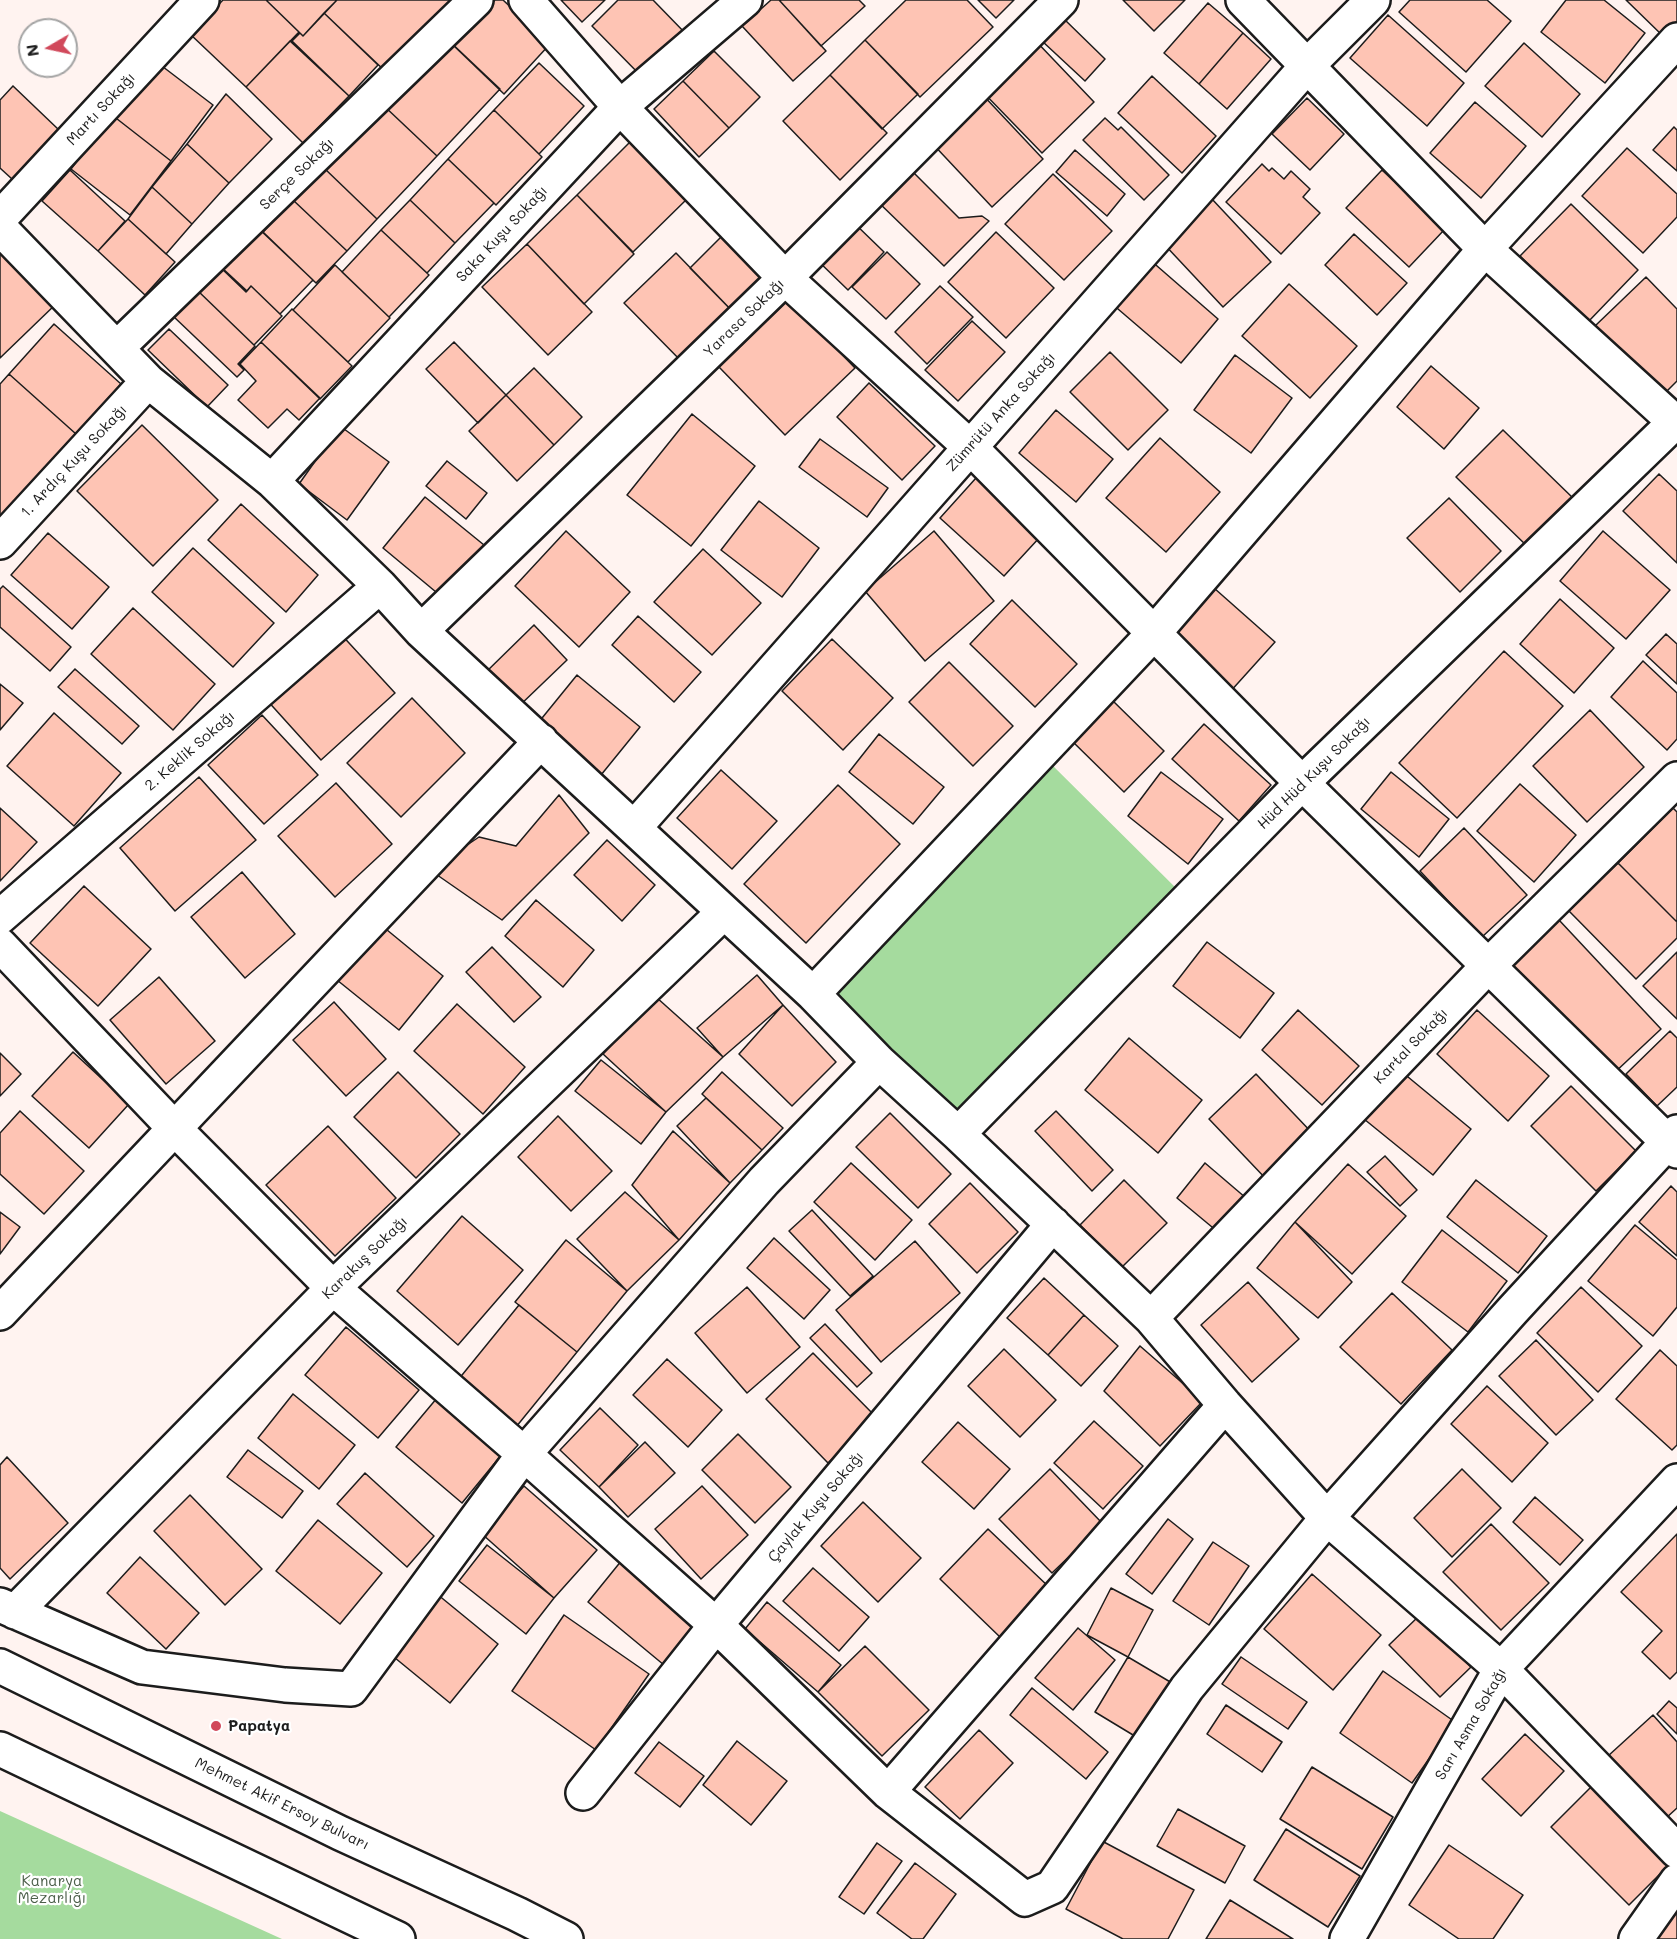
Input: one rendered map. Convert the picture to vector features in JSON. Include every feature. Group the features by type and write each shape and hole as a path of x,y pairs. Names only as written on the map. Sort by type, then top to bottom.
{"street":[{"name":"Martı Sokağı","path":"0,218 202,0"},
{"name":"Serçe Sokağı","path":"117,348 476,0"},
{"path":"0,945 175,1129 333,1288 716,1625 888,1792 1025,1899 1052,1887 1186,1688 1327,1518 1512,1311 1674,1142 1302,783 970,447 785,278 620,107 526,0"},
{"name":"Saka Kuşu Sokağı","path":"272,481 620,107 745,0"},
{"name":"Yarasa Sokağı","path":"422,631 785,278 1061,0"},
{"path":"1243,0 1485,249 1676,422"},
{"name":"Zümrütü Anka Sokağı","path":"634,828 1307,66 1373,0"},
{"path":"813,994 1154,633 1485,249 1677,40"},
{"path":"0,228 148,381 272,481 380,586 422,631 813,994 879,1062 1151,1318 1225,1406 1327,1518 1501,1669 1677,1851"},
{"name":"1. Ardıç Kuşu Sokağı","path":"0,542 148,381"},
{"name":"Hüd Hüd Kuşu Sokağı","path":"958,1134 1302,783 1676,422"},
{"name":"2. Keklik Sokağı","path":"0,916 380,586"},
{"path":"0,1313 541,741"},
{"name":"Kartal Sokağı","path":"1151,1318 1489,965 1677,779"},
{"name":"Karakuş Sokağı","path":"8,1609 333,1288 724,912"},
{"path":"8,1609 142,1667 285,1684 351,1689 524,1454 764,1181 879,1062"},
{"name":"Çaylak Kuşu Sokağı","path":"583,1793 716,1625 1053,1224"},
{"path":"888,1792 1225,1406"},
{"name":"Sarı Asma Sokağı","path":"1347,1939 1501,1669 1677,1481"},
{"name":"Mehmet Akif Ersoy Bulvarı","path":"0,1665 340,1833 517,1914 566,1939"},
{"path":"0,1749 398,1939"},
{"path":"1636,1939 1677,1881"}],"green space":[{"path":"1045,758 1183,895 960,1123 823,995"},
{"name":"Kanarya Mezarlığı","path":"0,1811 282,1939 0,1939"}],"building":[{"path":"223,0 266,0 299,32 246,87 190,34"},
{"path":"266,0 337,0 303,36"},
{"path":"337,0 455,0 386,72 324,13"},
{"path":"495,0 503,0 550,44 504,94 453,45"},
{"path":"561,0 605,0 582,22"},
{"path":"618,0 653,0 688,36 644,79 592,26"},
{"path":"771,0 779,0 826,51 793,81 742,26"},
{"path":"781,0 859,0 865,6 821,46"},
{"path":"906,0 967,0 993,27 920,97 865,40"},
{"path":"978,0 1014,0 996,18"},
{"path":"1123,0 1185,0 1154,31"},
{"path":"1410,0 1487,0 1511,21 1466,72 1399,12"},
{"path":"1566,0 1604,0 1645,33 1605,83 1541,32"},
{"path":"1626,0 1677,0 1677,26 1665,38"},
{"path":"1208,3 1243,33 1199,84 1164,53"},
{"path":"324,13 378,65 349,96 292,41 300,33 303,36"},
{"path":"1388,15 1464,83 1427,126 1350,58"},
{"path":"1063,18 1105,59 1085,81 1042,41"},
{"path":"1243,33 1271,59 1227,109 1199,84"},
{"path":"1032,37 1094,102 1042,153 979,88"},
{"path":"446,38 500,89 437,156 383,105"},
{"path":"865,40 918,94 882,129 830,75"},
{"path":"290,41 349,96 303,143 246,87"},
{"path":"1524,43 1580,94 1542,137 1485,86"},
{"path":"714,51 760,97 729,128 683,81"},
{"path":"154,60 213,105 171,161 112,115"},
{"path":"539,63 584,106 539,154 494,110"},
{"path":"830,75 887,133 840,180 783,121"},
{"path":"1152,76 1216,136 1182,173 1118,113"},
{"path":"683,81 729,128 699,157 654,109"},
{"path":"13,86 59,130 12,179 0,168 0,100"},
{"path":"981,93 1043,159 992,207 930,141"},
{"path":"226,94 272,139 229,183 187,144"},
{"path":"1307,98 1344,134 1310,170 1272,134"},
{"path":"1475,102 1526,146 1481,198 1430,153"},
{"path":"383,105 437,156 377,219 324,168"},
{"path":"494,110 542,157 496,205 448,159"},
{"path":"112,115 171,161 130,215 71,169"},
{"path":"1105,118 1118,130 1121,127 1169,175 1144,200 1083,140"},
{"path":"1674,127 1677,130 1677,171 1653,150"},
{"path":"633,139 689,197 633,252 577,195"},
{"path":"187,144 229,183 192,224 152,187"},
{"path":"1627,148 1677,194 1677,217 1643,253 1582,196"},
{"path":"1075,150 1125,194 1107,216 1056,172"},
{"path":"448,159 494,203 455,243 410,200"},
{"path":"1262,164 1269,171 1272,168 1284,179 1291,171 1310,189 1303,197 1320,213 1281,254 1226,202"},
{"path":"906,165 959,218 982,216 989,221 944,266 875,199"},
{"path":"324,168 377,219 347,251 293,200"},
{"path":"70,170 125,221 98,251 42,201"},
{"path":"1382,170 1445,229 1409,267 1346,208"},
{"path":"1053,174 1112,231 1064,280 1005,224"},
{"path":"152,187 192,224 166,254 128,219"},
{"path":"577,195 634,254 584,304 527,244"},
{"path":"1211,198 1271,262 1223,307 1163,243"},
{"path":"293,200 347,251 316,283 263,232"},
{"path":"410,200 455,243 427,273 381,230"},
{"path":"1571,204 1638,270 1587,323 1520,256"},
{"path":"128,219 175,262 145,295 98,251"},
{"path":"851,220 884,252 848,290 815,258"},
{"path":"257,227 313,280 280,314 251,286 247,291 220,266"},
{"path":"381,230 429,275 389,317 342,272"},
{"path":"727,231 776,280 738,317 690,268"},
{"path":"996,232 1054,288 1006,338 948,282"},
{"path":"1354,234 1407,283 1377,315 1325,265"},
{"path":"527,244 592,312 548,355 482,287"},
{"path":"0,249 58,302 0,358"},
{"path":"887,252 920,284 886,319 852,287"},
{"path":"676,253 738,317 687,367 624,303"},
{"path":"1149,259 1218,319 1181,363 1111,303"},
{"path":"335,265 390,318 348,362 293,310"},
{"path":"219,266 246,292 251,286 282,316 254,345 197,290"},
{"path":"1646,277 1677,309 1677,381 1662,396 1595,326"},
{"path":"1289,284 1357,346 1310,398 1242,336"},
{"path":"940,286 973,317 927,364 895,332"},
{"path":"197,290 255,346 238,364 244,370 237,377 173,316"},
{"path":"789,299 855,368 785,435 719,367"},
{"path":"292,309 352,366 320,399 261,342"},
{"path":"972,321 1005,352 958,401 925,370"},
{"path":"54,324 121,384 76,434 9,374"},
{"path":"169,329 228,385 207,407 148,350"},
{"path":"261,342 320,398 299,420 287,409 268,428 238,400 256,381 240,364"},
{"path":"454,342 506,395 478,423 426,369"},
{"path":"1110,352 1168,410 1128,450 1070,392"},
{"path":"1235,355 1292,398 1251,453 1194,410"},
{"path":"1431,366 1479,408 1444,449 1397,407"},
{"path":"534,368 582,417 554,445 506,395"},
{"path":"9,374 76,434 0,519 0,384"},
{"path":"869,383 935,446 902,480 837,417"},
{"path":"506,395 554,445 517,481 469,431"},
{"path":"1056,410 1113,459 1076,502 1019,453"},
{"path":"692,414 755,466 691,546 627,495"},
{"path":"142,425 218,500 153,566 77,491"},
{"path":"340,426 389,462 347,520 299,484"},
{"path":"1503,430 1575,500 1529,548 1456,477"},
{"path":"1160,438 1220,492 1166,552 1106,498"},
{"path":"820,439 888,488 867,517 799,467"},
{"path":"447,461 487,493 466,519 426,486"},
{"path":"1659,474 1677,491 1677,563 1623,511"},
{"path":"976,478 1040,537 1004,576 940,518"},
{"path":"425,497 484,545 442,597 383,548"},
{"path":"1449,498 1501,551 1460,592 1407,538"},
{"path":"759,501 819,548 782,597 721,550"},
{"path":"241,504 318,575 286,612 208,540"},
{"path":"566,531 630,592 579,647 515,586"},
{"path":"934,531 994,601 925,661 865,591"},
{"path":"1603,531 1670,590 1626,639 1560,581"},
{"path":"48,533 109,587 72,629 11,575"},
{"path":"193,548 274,623 233,667 152,592"},
{"path":"703,549 761,603 712,655 654,602"},
{"path":"3,586 71,647 50,671 0,627 0,589"},
{"path":"1214,588 1275,642 1229,693 1169,639"},
{"path":"1560,599 1614,648 1574,693 1520,644"},
{"path":"1012,600 1077,664 1035,707 970,644"},
{"path":"133,608 215,684 173,730 91,654"},
{"path":"638,616 701,672 674,702 612,645"},
{"path":"534,625 567,660 516,709 483,675"},
{"path":"338,631 395,693 321,760 265,698"},
{"path":"1666,634 1677,644 1677,684 1646,655"},
{"path":"832,639 893,698 843,750 782,691"},
{"path":"1504,651 1563,706 1457,818 1399,763"},
{"path":"1643,661 1677,693 1677,739 1667,750 1611,697"},
{"path":"949,662 1013,726 973,766 909,702"},
{"path":"75,669 139,726 122,744 58,687"},
{"path":"577,675 640,727 601,775 538,723"},
{"path":"0,684 23,703 0,730"},
{"path":"412,698 465,753 401,817 347,763"},
{"path":"1112,700 1164,751 1124,792 1072,741"},
{"path":"1590,710 1644,767 1587,822 1533,766"},
{"path":"54,713 121,773 74,826 7,766"},
{"path":"262,715 318,775 264,824 208,765"},
{"path":"1204,724 1271,785 1239,821 1172,759"},
{"path":"879,734 944,787 913,824 849,772"},
{"path":"721,770 777,821 732,869 677,818"},
{"path":"1161,772 1223,819 1188,864 1128,816"},
{"path":"1391,772 1449,819 1419,857 1361,809"},
{"path":"199,777 256,840 175,911 120,848"},
{"path":"336,783 392,844 335,897 278,836"},
{"path":"1520,784 1576,835 1534,882 1477,831"},
{"path":"838,785 900,844 806,943 744,884"},
{"path":"559,795 589,833 502,920 430,870 479,837 516,846"},
{"path":"0,808 37,842 0,881"},
{"path":"1673,808 1677,812 1677,922 1618,863"},
{"path":"1464,828 1527,895 1482,937 1420,871"},
{"path":"607,840 655,885 622,921 574,875"},
{"path":"1618,863 1677,922 1677,938 1636,979 1569,911"},
{"path":"242,872 295,934 245,978 191,917"},
{"path":"84,886 151,949 98,1006 30,943"},
{"path":"536,900 594,950 563,987 505,936"},
{"path":"1559,920 1661,1029 1612,1075 1510,965"},
{"path":"381,925 443,976 399,1030 337,980"},
{"path":"1207,942 1274,993 1240,1038 1173,986"},
{"path":"492,947 541,997 514,1022 466,972"},
{"path":"1677,952 1677,1019 1643,986"},
{"path":"757,975 783,1005 723,1057 697,1028"},
{"path":"159,977 215,1041 166,1084 110,1020"},
{"path":"656,997 723,1057 666,1112 603,1054"},
{"path":"334,1002 386,1059 346,1096 293,1040"},
{"path":"457,1004 525,1067 483,1114 414,1051"},
{"path":"783,1005 836,1062 792,1106 739,1054"},
{"path":"1298,1010 1359,1066 1322,1105 1262,1050"},
{"path":"1477,1010 1549,1076 1508,1121 1437,1054"},
{"path":"1670,1031 1677,1038 1677,1087 1657,1106 1626,1074"},
{"path":"1129,1038 1202,1100 1158,1153 1085,1090"},
{"path":"73,1052 129,1104 89,1148 32,1096"},
{"path":"0,1053 21,1074 0,1096"},
{"path":"601,1060 666,1112 641,1144 575,1091"},
{"path":"398,1072 460,1134 416,1178 354,1117"},
{"path":"722,1072 783,1128 762,1150 702,1094"},
{"path":"1402,1072 1471,1129 1433,1175 1364,1119"},
{"path":"1256,1074 1315,1136 1268,1181 1209,1119"},
{"path":"1571,1086 1636,1151 1596,1191 1531,1126"},
{"path":"706,1098 762,1150 730,1183 677,1126"},
{"path":"20,1111 84,1171 44,1214 0,1174 0,1133"},
{"path":"1056,1111 1113,1170 1092,1191 1035,1131"},
{"path":"890,1113 951,1174 918,1208 856,1147"},
{"path":"558,1116 612,1171 571,1211 518,1157"},
{"path":"328,1126 396,1198 335,1256 266,1185"},
{"path":"673,1131 730,1183 679,1240 632,1185"},
{"path":"1385,1156 1417,1190 1400,1206 1367,1172"},
{"path":"851,1163 912,1220 875,1260 814,1202"},
{"path":"1205,1163 1246,1198 1218,1232 1177,1198"},
{"path":"1348,1164 1406,1216 1352,1274 1295,1222"},
{"path":"1124,1180 1167,1223 1122,1267 1080,1225"},
{"path":"1476,1180 1547,1236 1518,1273 1447,1217"},
{"path":"970,1183 1018,1232 977,1273 929,1224"},
{"path":"1671,1186 1677,1192 1677,1256 1639,1222"},
{"path":"625,1192 679,1240 627,1291 577,1239"},
{"path":"812,1210 873,1276 850,1296 789,1231"},
{"path":"0,1212 20,1227 0,1254"},
{"path":"462,1216 523,1270 458,1345 397,1291"},
{"path":"1295,1222 1352,1282 1318,1318 1257,1268"},
{"path":"1635,1225 1677,1260 1677,1307 1653,1336 1588,1281"},
{"path":"1442,1230 1507,1281 1468,1332 1402,1282"},
{"path":"774,1238 830,1290 804,1319 747,1268"},
{"path":"566,1240 627,1291 577,1352 515,1302"},
{"path":"915,1241 960,1293 881,1362 836,1310"},
{"path":"1044,1278 1084,1315 1048,1355 1007,1318"},
{"path":"1248,1282 1299,1339 1252,1382 1201,1325"},
{"path":"747,1287 800,1347 747,1393 695,1333"},
{"path":"1581,1287 1642,1346 1598,1392 1537,1333"},
{"path":"1392,1293 1452,1350 1401,1404 1340,1347"},
{"path":"519,1305 577,1352 516,1427 458,1380"},
{"path":"1084,1315 1118,1346 1081,1386 1048,1355"},
{"path":"825,1324 872,1373 857,1387 810,1338"},
{"path":"346,1327 419,1390 378,1438 305,1375"},
{"path":"1536,1340 1593,1400 1556,1435 1499,1376"},
{"path":"1140,1346 1203,1401 1160,1446 1104,1391"},
{"path":"1004,1349 1056,1400 1020,1437 968,1386"},
{"path":"1660,1350 1677,1366 1677,1445 1672,1450 1616,1399"},
{"path":"813,1353 876,1417 828,1463 766,1399"},
{"path":"667,1359 722,1410 688,1447 633,1395"},
{"path":"1487,1386 1548,1443 1512,1482 1451,1424"},
{"path":"293,1394 355,1445 319,1489 258,1438"},
{"path":"437,1398 503,1453 462,1503 396,1447"},
{"path":"600,1408 638,1445 599,1487 560,1450"},
{"path":"1094,1421 1143,1466 1103,1509 1054,1463"},
{"path":"958,1422 1010,1469 974,1509 922,1462"},
{"path":"738,1434 791,1487 755,1523 702,1470"},
{"path":"645,1442 675,1473 628,1517 599,1487"},
{"path":"248,1450 303,1491 282,1518 227,1477"},
{"path":"7,1457 68,1523 10,1579 0,1568 0,1465"},
{"path":"1050,1469 1103,1524 1052,1573 999,1519"},
{"path":"1462,1469 1501,1508 1452,1557 1414,1518"},
{"path":"365,1473 434,1536 407,1567 337,1504"},
{"path":"524,1486 597,1550 554,1598 482,1534"},
{"path":"702,1486 748,1535 701,1579 655,1529"},
{"path":"190,1495 262,1569 225,1605 154,1531"},
{"path":"1535,1497 1583,1540 1560,1565 1513,1522"},
{"path":"863,1502 921,1558 878,1602 821,1546"},
{"path":"1168,1519 1193,1539 1152,1594 1126,1574"},
{"path":"318,1520 382,1573 340,1624 276,1571"},
{"path":"1491,1524 1549,1583 1501,1630 1443,1572"},
{"path":"988,1529 1050,1588 1001,1638 940,1579"},
{"path":"1677,1534 1677,1672 1670,1679 1642,1652 1662,1631 1621,1592"},
{"path":"1213,1542 1249,1566 1209,1625 1173,1601"},
{"path":"487,1545 554,1598 526,1634 459,1581"},
{"path":"140,1557 199,1613 166,1649 107,1593"},
{"path":"622,1560 699,1623 664,1665 588,1602"},
{"path":"813,1568 869,1617 839,1651 783,1601"},
{"path":"1312,1574 1381,1635 1333,1690 1264,1629"},
{"path":"1111,1588 1153,1610 1128,1657 1087,1635"},
{"path":"437,1594 498,1644 450,1703 389,1653"},
{"path":"767,1602 841,1665 818,1692 745,1629"},
{"path":"564,1615 649,1674 596,1750 512,1691"},
{"path":"1420,1615 1471,1667 1440,1697 1389,1645"},
{"path":"1078,1628 1115,1660 1073,1710 1035,1678"},
{"path":"865,1646 929,1710 882,1756 818,1692"},
{"path":"1128,1657 1172,1683 1138,1738 1095,1712"},
{"path":"1241,1657 1307,1702 1288,1729 1222,1684"},
{"path":"1383,1671 1455,1722 1412,1783 1340,1733"},
{"path":"1032,1688 1108,1752 1086,1779 1010,1715"},
{"path":"1669,1701 1677,1708 1677,1734 1657,1714"},
{"path":"1226,1705 1282,1742 1262,1772 1207,1734"},
{"path":"1653,1715 1677,1742 1677,1808 1665,1819 1608,1756"},
{"path":"979,1730 1013,1763 960,1819 925,1787"},
{"path":"1525,1734 1564,1771 1521,1816 1482,1779"},
{"path":"737,1741 787,1781 751,1825 703,1785"},
{"path":"659,1742 704,1776 680,1807 635,1773"},
{"path":"1312,1767 1393,1817 1362,1869 1280,1819"},
{"path":"1595,1783 1673,1861 1629,1905 1551,1827"},
{"path":"1178,1809 1245,1846 1225,1883 1157,1846"},
{"path":"1286,1829 1360,1876 1328,1927 1254,1880"},
{"path":"1102,1841 1194,1890 1168,1939 1123,1939 1066,1909"},
{"path":"877,1843 902,1861 864,1914 839,1897"},
{"path":"1449,1845 1523,1895 1493,1939 1459,1939 1409,1905"},
{"path":"915,1863 956,1894 923,1939 912,1939 877,1913"},
{"path":"1230,1900 1293,1939 1206,1939"},
{"path":"1677,1903 1677,1939 1654,1939"}],"place":[{"name":"Papatya","path":"216,1726"}]}
